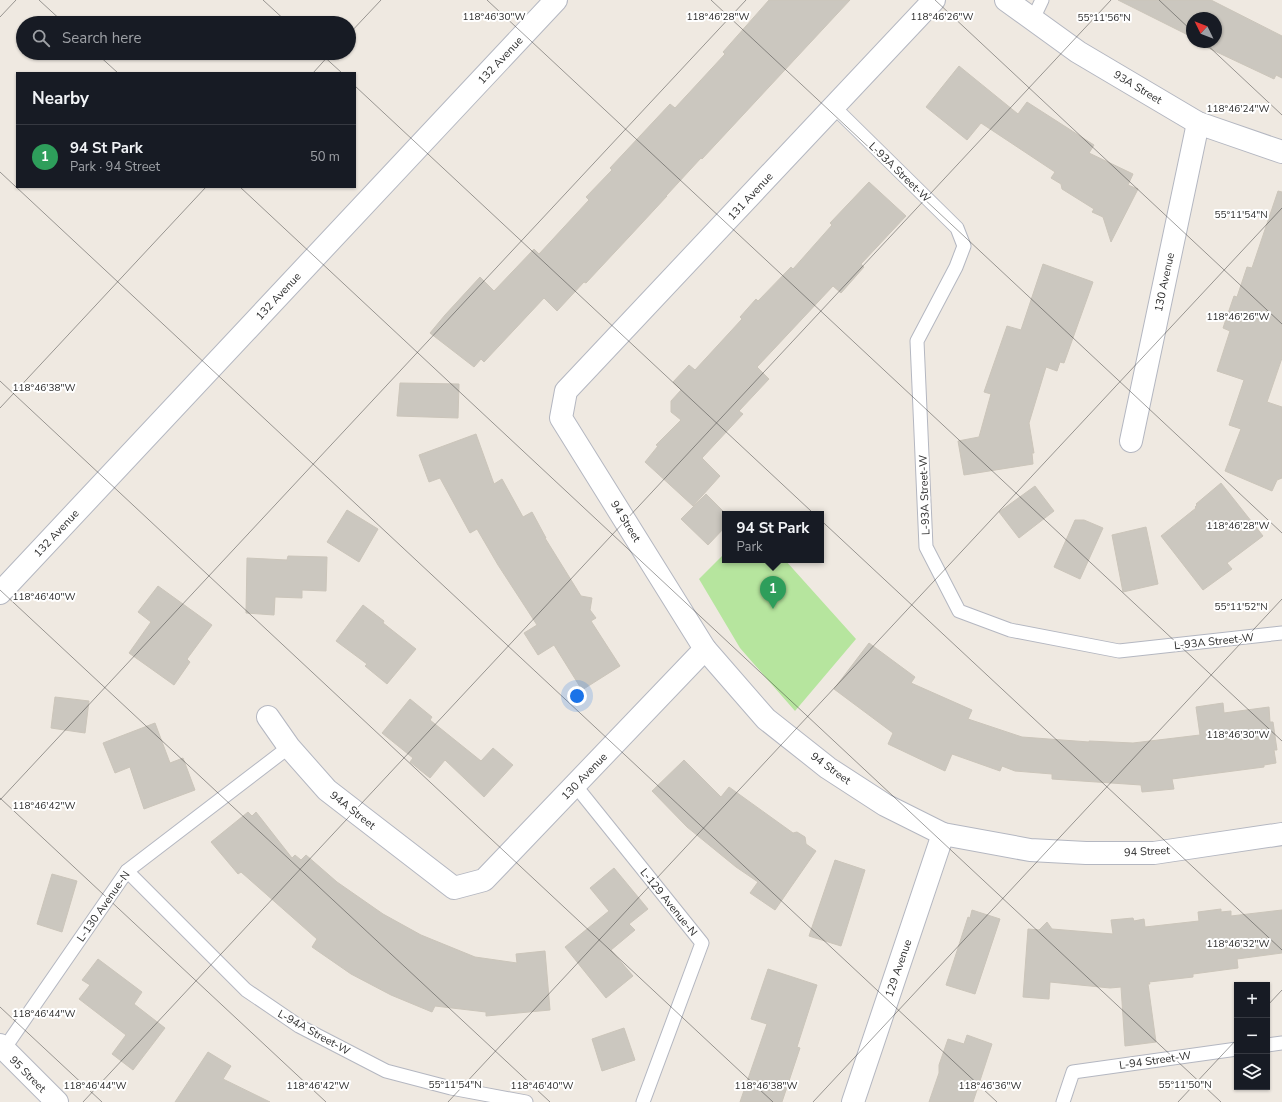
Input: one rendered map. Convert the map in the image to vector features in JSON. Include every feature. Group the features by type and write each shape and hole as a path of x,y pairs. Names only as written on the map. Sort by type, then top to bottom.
{"street":[{"name":"132 Avenue","path":"0,593 556,0"},
{"name":"131 Avenue","path":"566,391 934,0"},
{"name":"93A Street","path":"1006,0 1078,52 1198,122 1282,152"},
{"name":"130 Avenue","path":"1131,441 1198,122"},
{"name":"94 Street","path":"566,391 561,418 706,648 766,719 828,768 885,805 943,834 1030,850 1086,853 1154,853 1282,834"},
{"name":"130 Avenue","path":"454,888 484,880 706,648"},
{"name":"94A Street","path":"268,717 289,747 327,790 454,888"},
{"name":"129 Avenue","path":"853,1102 943,834"},
{"name":"95 Street","path":"2,1047 57,1102"}],"lane":[{"path":"1033,19 1042,0"},
{"name":"L-93A Street-W","path":"834,107 958,228 964,246 956,267 917,342 926,547 959,611 1010,630 1119,651 1282,633"},
{"name":"L-130 Avenue-N","path":"2,1047 127,871 289,747"},
{"name":"L-129 Avenue-N","path":"575,785 702,943 643,1102"},
{"name":"L-94A Street-W","path":"127,871 246,990 299,1026 386,1071 451,1088 526,1102"},
{"path":"1270,1045 1282,1043"},
{"name":"L-94 Street-W","path":"1063,1102 1073,1072 1234,1049"}],"green space":[{"path":"722,556 722,563 788,563 856,639 795,711 740,648 699,579"}],"building":[{"path":"769,0 850,0 586,283 584,282 557,311 544,298 484,362 481,359 474,367 430,333 480,277 494,291 534,249 539,254 589,200 586,197 612,170 610,168 670,104 675,108 725,54 723,52"},
{"path":"1118,0 1211,0 1282,36 1282,78 1276,75 1274,79 1208,48 1222,48 1222,12 1186,12 1186,34"},
{"path":"959,66 1018,114 1027,102 1094,145 1089,153 1133,174 1128,185 1138,189 1111,242 1103,217 1092,212 1094,209 1062,189 1061,184 1051,178 1055,172 981,123 967,140 926,107"},
{"path":"869,182 906,216 861,264 864,267 841,293 833,286 757,367 769,379 739,411 743,414 702,458 720,476 693,506 645,462 658,446 656,445 681,420 671,412 671,401 681,390 673,382 689,365 695,370 742,319 740,317 756,299 758,301 791,267 793,269 832,225 830,223"},
{"path":"1278,191 1282,192 1282,358 1267,402 1282,407 1282,478 1277,480 1272,491 1225,471 1241,429 1229,425 1244,380 1217,371 1230,331 1223,328 1234,296 1237,297 1247,267 1252,268"},
{"path":"1043,264 1093,282 1064,363 1060,362 1057,371 1046,367 1029,423 1034,453 1032,453 1033,464 964,475 958,441 979,437 991,394 984,392 1007,326 1021,330"},
{"path":"400,383 459,384 458,418 397,416"},
{"path":"476,434 494,484 502,479 523,517 532,512 545,538 581,596 592,598 590,610 596,618 591,621 620,666 582,690 554,645 538,655 524,633 537,625 498,565 477,529 470,533 440,478 429,482 419,455"},
{"path":"1221,483 1263,536 1227,563 1232,569 1203,590 1161,536 1196,508 1196,504"},
{"path":"1035,486 1054,511 1019,538 999,512"},
{"path":"706,494 723,511 722,530 708,545 681,519"},
{"path":"347,510 378,529 359,562 327,542"},
{"path":"1075,520 1084,520 1103,528 1080,579 1054,567"},
{"path":"1146,527 1158,584 1123,592 1112,535"},
{"path":"288,556 327,557 326,591 302,590 302,598 275,597 274,615 246,613 247,558 287,560"},
{"path":"158,586 212,625 187,659 190,662 174,685 129,653 151,622 138,612"},
{"path":"363,605 416,649 387,684 365,666 367,664 336,641"},
{"path":"869,643 915,677 911,683 972,710 968,719 1022,737 1089,742 1133,743 1200,735 1196,707 1223,703 1224,713 1269,707 1270,722 1273,722 1277,750 1274,750 1276,763 1264,765 1264,767 1172,779 1174,789 1142,792 1141,785 1052,779 1052,774 1015,771 1002,766 1000,771 952,754 945,771 888,744 893,733 834,689"},
{"path":"55,697 89,701 85,733 51,728"},
{"path":"410,699 432,717 430,720 481,761 493,748 513,765 484,797 445,760 430,778 410,762 413,758 382,733"},
{"path":"155,723 170,763 183,758 195,790 144,809 130,767 115,773 103,743"},
{"path":"684,760 721,797 729,787 793,833 797,832 805,837 806,844 816,851 775,910 750,893 758,882 736,867 687,827 652,791"},
{"path":"248,812 252,816 256,812 292,858 295,855 301,860 306,855 337,882 383,914 421,935 475,957 517,963 516,954 545,951 550,1010 486,1016 486,1012 435,1006 432,1012 391,995 351,974 312,947 317,939 241,872 238,874 211,842"},
{"path":"835,860 865,870 841,946 809,936"},
{"path":"614,868 648,909 629,924 635,930 611,950 633,976 606,998 565,947 609,911 590,888"},
{"path":"52,874 77,881 62,932 37,924"},
{"path":"1221,909 1221,912 1231,911 1231,916 1282,910 1282,953 1237,959 1238,968 1193,974 1193,977 1149,982 1150,984 1148,984 1156,1042 1125,1046 1121,987 1110,988 1050,982 1049,999 1023,997 1028,929 1039,930 1047,922 1052,929 1113,934 1111,920 1133,918 1134,921 1144,919 1145,927 1199,921 1198,912"},
{"path":"972,910 1000,919 975,994 946,985 968,917 970,918"},
{"path":"98,959 142,992 134,1004 165,1028 133,1070 112,1054 126,1035 79,999 90,985 82,980"},
{"path":"768,969 817,985 797,1047 800,1048 782,1102 740,1102 767,1024 751,1019"},
{"path":"624,1028 635,1060 602,1071 592,1039"},
{"path":"967,1035 992,1044 973,1102 929,1102 939,1073 939,1065 948,1039 964,1044"},
{"path":"208,1052 231,1066 223,1079 270,1102 175,1102"}],"place":[{"name":"94 St Park","path":"773,609"}]}
